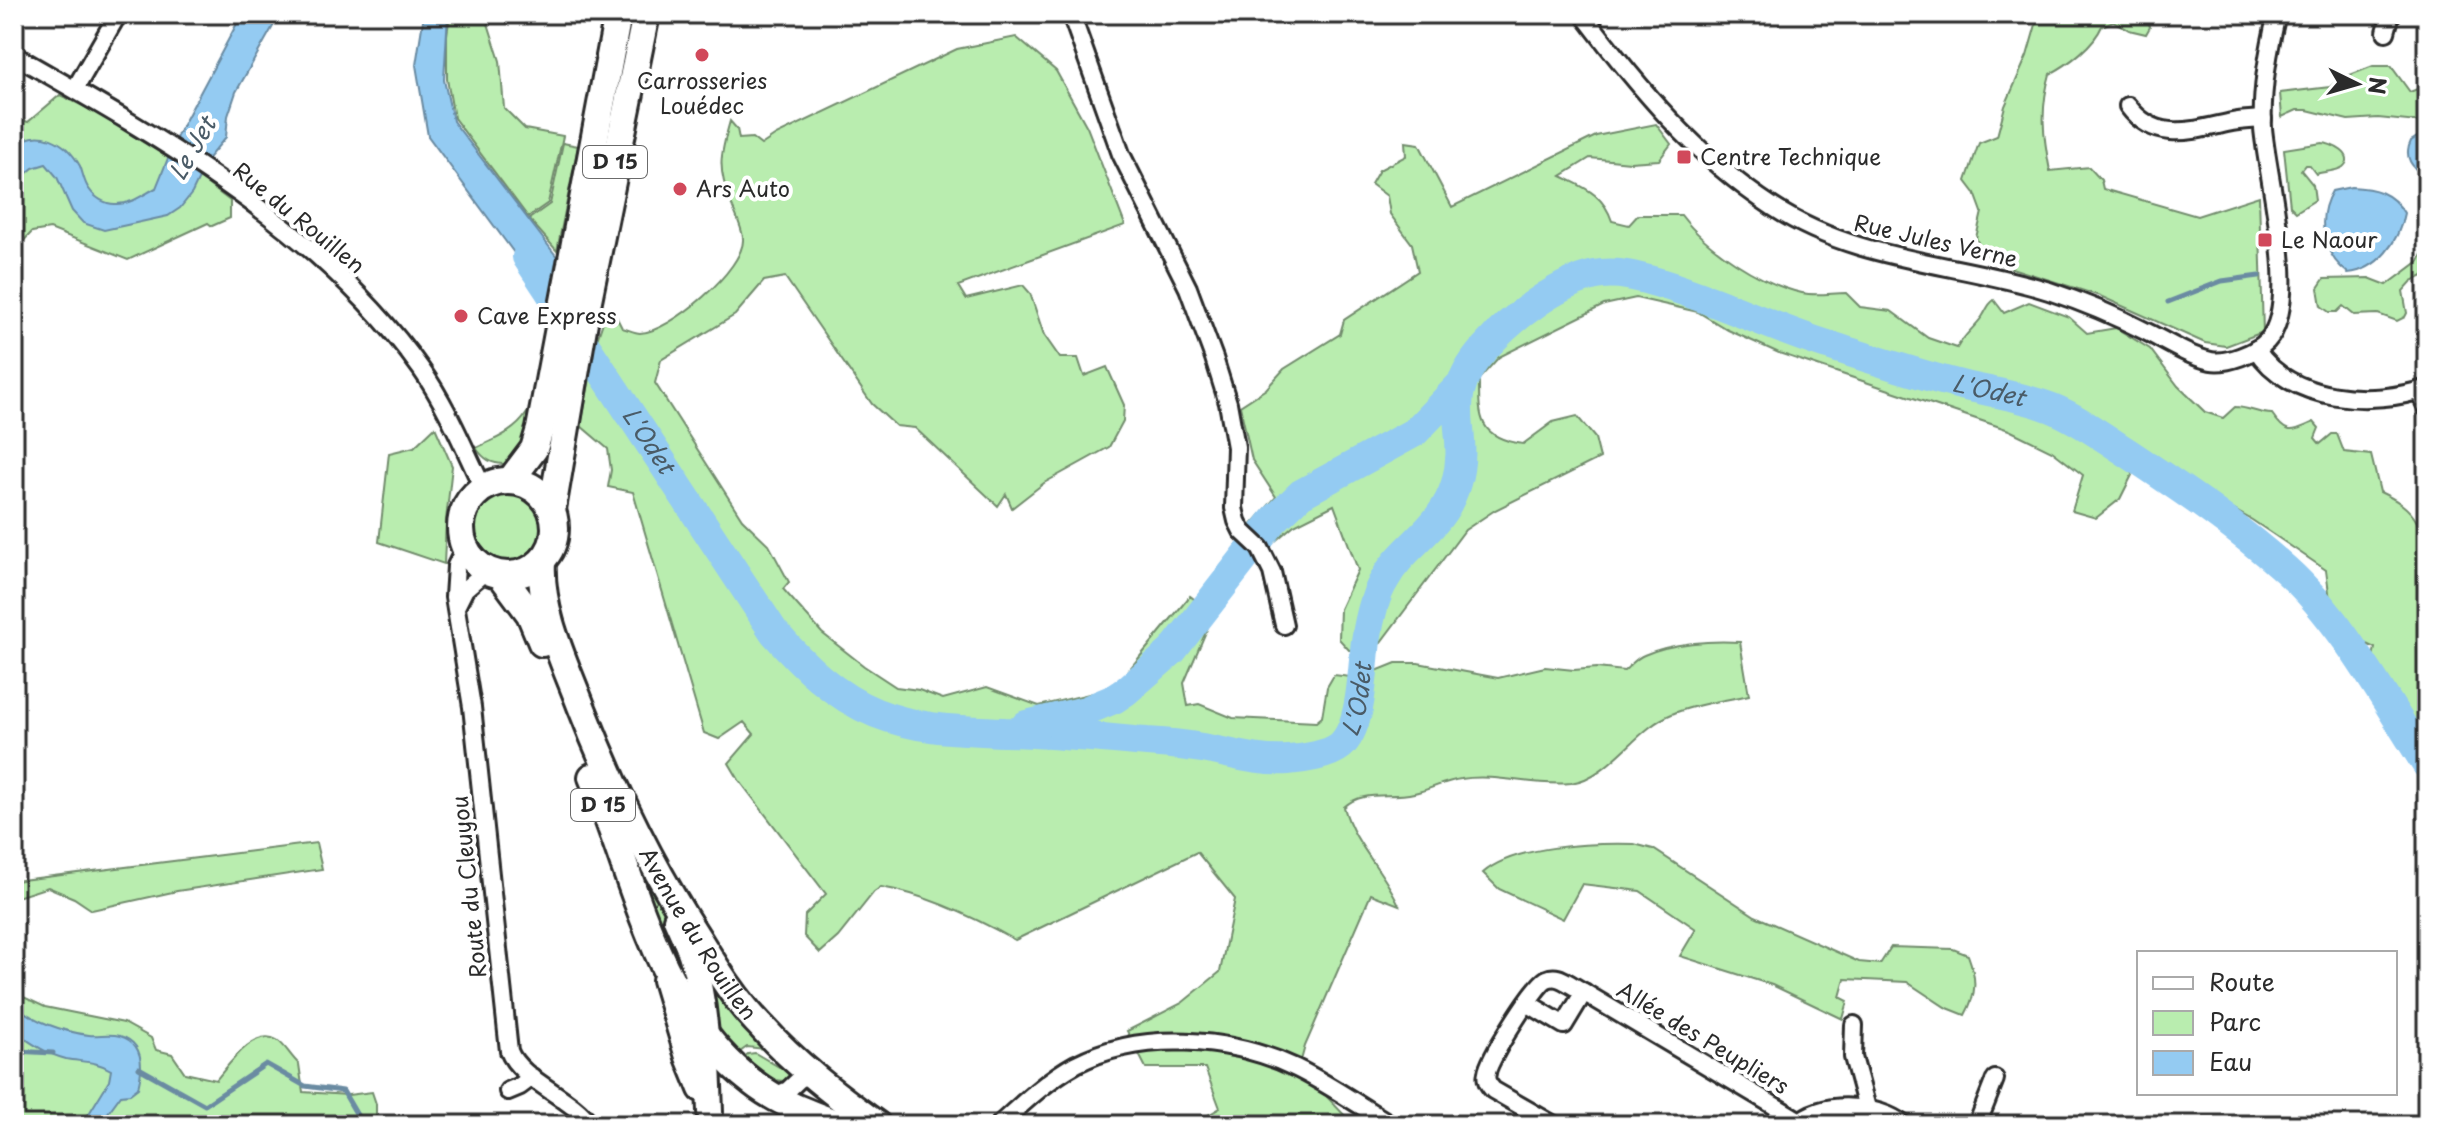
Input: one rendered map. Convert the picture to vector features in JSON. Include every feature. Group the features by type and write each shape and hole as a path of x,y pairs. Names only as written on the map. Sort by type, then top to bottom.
{"main road":[{"name":"D 15","path":"510,481 538,440 618,14"},
{"name":"D 15","path":"552,509 586,310 646,14"},
{"path":"510,481 520,482 538,491 552,509 553,545 542,561 523,573 494,572 470,556 462,536 463,515 474,496 495,482 510,481"},
{"name":"Avenue du Rouillen","path":"542,561 541,581 545,602 573,684 601,758 661,882 738,1000 761,1027 807,1072 877,1125"},
{"name":"Avenue du Rouillen","path":"494,572 514,590 536,629 654,943 668,973 707,1036 741,1073 774,1096 840,1125"}],"street":[{"path":"75,89 118,14"},
{"path":"1071,14 1121,154 1188,288 1222,381 1236,447 1234,508 1242,531 1256,545 1272,572 1284,625"},
{"name":"Rue Jules Verne","path":"1583,14 1639,87 1689,141 1736,182 1804,225 1875,252 2002,278 2049,291 2100,310 2211,361 2256,349"},
{"path":"2277,14 2266,75 2263,119 2279,245 2282,299 2274,331 2256,349 2275,371 2303,386 2322,392 2370,398 2423,390 2427,408"},
{"path":"2386,32 2391,14"},
{"name":"Rue du Rouillen","path":"14,55 75,89 206,171 273,219 357,292 388,326 433,388 483,488"},
{"path":"2128,106 2140,119 2177,132 2263,119"},
{"name":"Route du Cleuyou","path":"465,547 456,566 454,597 472,707 509,1051 515,1063 578,1109 591,1125"},
{"path":"456,607 465,589 494,572"},
{"path":"661,882 690,952 707,1036 712,1118"},
{"path":"654,943 688,1057 712,1118"},
{"name":"Allée des Peupliers","path":"1554,1125 1493,1090 1486,1077 1490,1063 1539,984 1553,977 1584,992 1798,1123 1817,1113 1867,1108"},
{"name":"Allée des Peupliers","path":"1527,1003 1564,1025 1584,992"},
{"path":"1854,1025 1853,1057 1867,1108 1891,1116 1904,1125"},
{"path":"999,1125 1041,1088 1080,1062 1145,1045 1197,1042 1239,1048 1295,1067 1392,1125"},
{"path":"774,1096 788,1090 807,1072"},
{"path":"508,1091 532,1077"},
{"path":"1977,1125 1995,1079"}],"green space":[{"path":"450,14 485,14 500,61 504,108 525,129 563,136 548,203 528,217 454,118 447,79"},
{"path":"2039,14 2146,14 2150,27 2146,34 2129,30 2113,21 2102,26 2080,53 2050,74 2044,122 2050,171 2089,167 2101,180 2103,189 2197,216 2259,196 2263,332 2226,346 2205,343 2100,296 1999,264 1999,259 1983,255 1976,238 1982,212 1975,193 1966,181 1979,143 1997,136"},
{"path":"1016,37 1056,71 1087,127 1125,225 958,286 966,299 1023,285 1030,293 1044,335 1060,358 1078,358 1084,376 1107,367 1124,405 1123,421 1109,447 1044,483 1012,508 1006,494 998,506 915,428 896,426 872,404 785,277 764,281 735,315 661,360 655,383 742,519 769,545 789,582 783,589 822,633 896,687 919,690 943,699 987,687 1039,706 1114,688 1190,596 1211,612 1208,627 1184,683 1188,706 1199,704 1233,718 1316,722 1322,717 1327,687 1334,675 1359,678 1396,663 1418,663 1498,678 1545,667 1624,671 1641,656 1666,648 1704,642 1740,642 1749,695 1672,714 1646,730 1610,763 1585,779 1557,784 1488,778 1461,779 1405,795 1368,796 1351,801 1344,807 1355,833 1399,905 1371,894 1305,1046 1297,1075 1322,1088 1348,1119 1349,1125 1191,1125 1220,1108 1205,1068 1146,1068 1127,1031 1182,1003 1220,972 1235,899 1197,852 1015,940 950,908 916,895 881,887 820,953 804,936 805,915 826,894 729,763 754,734 744,722 719,739 704,733 633,492 608,487 611,470 608,449 581,426 597,340 606,313 616,316 622,328 640,333 653,330 704,297 741,251 743,238 740,225 722,171 722,153 730,121 737,129 739,139 752,138 761,145 957,49"},
{"path":"2373,66 2391,66 2410,92 2427,85 2427,123 2378,118 2348,120 2307,110 2297,110 2282,117 2280,93 2330,87 2340,79"},
{"path":"60,95 127,130 190,171 230,201 230,218 212,226 208,223 128,260 50,229 32,232 14,251 14,117 28,122"},
{"path":"1656,124 1671,144 1659,160 1630,162 1590,158 1561,176 1598,198 1612,221 1629,225 1638,215 1681,215 1719,252 1769,282 1807,294 1846,293 1860,307 1891,311 1928,338 1957,348 1994,300 2004,313 2029,302 2069,317 2087,333 2116,328 2150,349 2178,386 2205,412 2223,418 2235,407 2244,408 2272,414 2290,430 2314,422 2319,428 2315,438 2320,444 2332,434 2337,434 2344,452 2371,455 2380,492 2410,512 2427,539 2427,755 2371,666 2375,648 2358,640 2330,600 2326,570 2252,520 2202,492 2145,449 2120,499 2096,518 2072,511 2083,475 2052,451 2009,430 1779,353 1728,330 1698,312 1636,298 1604,305 1499,357 1479,379 1481,415 1489,431 1497,437 1523,444 1553,422 1577,416 1595,438 1600,458 1495,510 1465,530 1375,650 1349,650 1339,639 1340,609 1358,570 1334,505 1294,525 1266,549 1249,528 1276,497 1252,460 1240,406 1266,389 1284,369 1340,334 1344,320 1418,271 1412,244 1390,214 1387,196 1371,184 1379,170 1406,156 1405,142 1419,144 1452,207 1596,136"},
{"path":"563,143 578,146 557,251 529,219 550,204"},
{"path":"2322,143 2341,150 2347,158 2346,163 2341,168 2316,174 2309,165 2305,165 2301,170 2313,185 2315,200 2296,212 2290,206 2284,149"},
{"path":"2427,244 2427,274 2412,281 2403,291 2405,317 2397,321 2378,314 2354,315 2343,306 2337,312 2329,312 2321,306 2318,288 2324,279 2369,278 2387,285 2419,261"},
{"path":"527,413 533,415 526,436 505,464 488,460 476,448 511,430"},
{"path":"435,427 452,466 444,564 379,542 389,453 414,447"},
{"path":"508,494 521,497 531,504 538,514 541,527 538,540 531,550 521,557 508,560 495,557 485,550 478,540 475,527 478,514 485,504 495,497"},
{"path":"316,843 322,869 177,891 92,910 48,887 17,897 14,910 14,881"},
{"path":"1634,844 1653,849 1755,916 1859,962 1880,964 1891,947 1953,949 1968,955 1974,986 1965,1015 1945,1007 1907,982 1845,979 1840,997 1848,1001 1843,1019 1772,985 1680,956 1696,929 1640,891 1582,884 1563,919 1499,889 1483,873 1497,864 1534,851 1577,845"},
{"path":"629,849 633,849 669,918 692,1002"},
{"path":"701,953 776,1058 765,1049 747,1047 737,1054 710,1029"},
{"path":"14,989 19,995 45,1007 124,1023 151,1038 156,1050 172,1054 185,1073 216,1080 251,1043 268,1037 277,1040 299,1064 303,1092 348,1095 372,1092 376,1104 376,1125 14,1125"},
{"path":"755,1053 779,1067 784,1066 793,1074 784,1081 774,1080 742,1058"}],"water":[{"name":"Le Jet","path":"242,14 280,14 236,92 228,116 226,137 209,157 192,193 180,208 168,216 104,230 83,223 72,211 57,177 46,164 33,168 14,184 14,147 23,140 42,137 67,149 80,166 89,189 104,202 126,203 156,188 177,136"},
{"path":"424,14 448,14 444,80 453,121 557,257 545,310 517,257 428,136 416,65"},
{"path":"2425,132 2427,180 2414,167 2408,153 2411,141"},
{"path":"2351,187 2382,192 2394,200 2404,213 2397,234 2385,253 2369,266 2348,273 2332,256 2323,224 2332,191"},
{"path":"14,1004 30,1016 59,1028 128,1039 140,1057 138,1088 130,1094 121,1095 99,1125 82,1125 109,1081 111,1070 95,1063 59,1057 14,1031"}],"waterway":[{"name":"L'Odet","path":"527,257 774,632 833,689 861,706 892,719 956,730 1174,744 1266,760 1301,759 1340,746 1348,737 1357,711 1367,633 1378,593 1393,567 1442,512 1456,483 1460,464 1458,401 1470,368 1495,337 1538,302 1586,277 1616,274 1678,289 1809,339 1893,366 2041,404 2082,423 2229,523 2307,590 2345,637 2427,765"},
{"path":"2168,302 2222,281 2259,276"},
{"name":"L'Odet","path":"1026,725 1085,711 1126,691 1172,651 1274,520 1301,494 1415,432 1460,385"},
{"path":"14,1051 53,1053"},
{"path":"139,1068 205,1105 266,1064 305,1086 343,1091 361,1122 367,1125"}],"place":[{"name":"Carrosseries Louédec","path":"702,55"},
{"name":"Centre Technique","path":"1684,157"},
{"name":"Ars Auto","path":"680,189"},
{"name":"Le Naour","path":"2265,240"},
{"name":"Cave Express","path":"461,316"}]}
